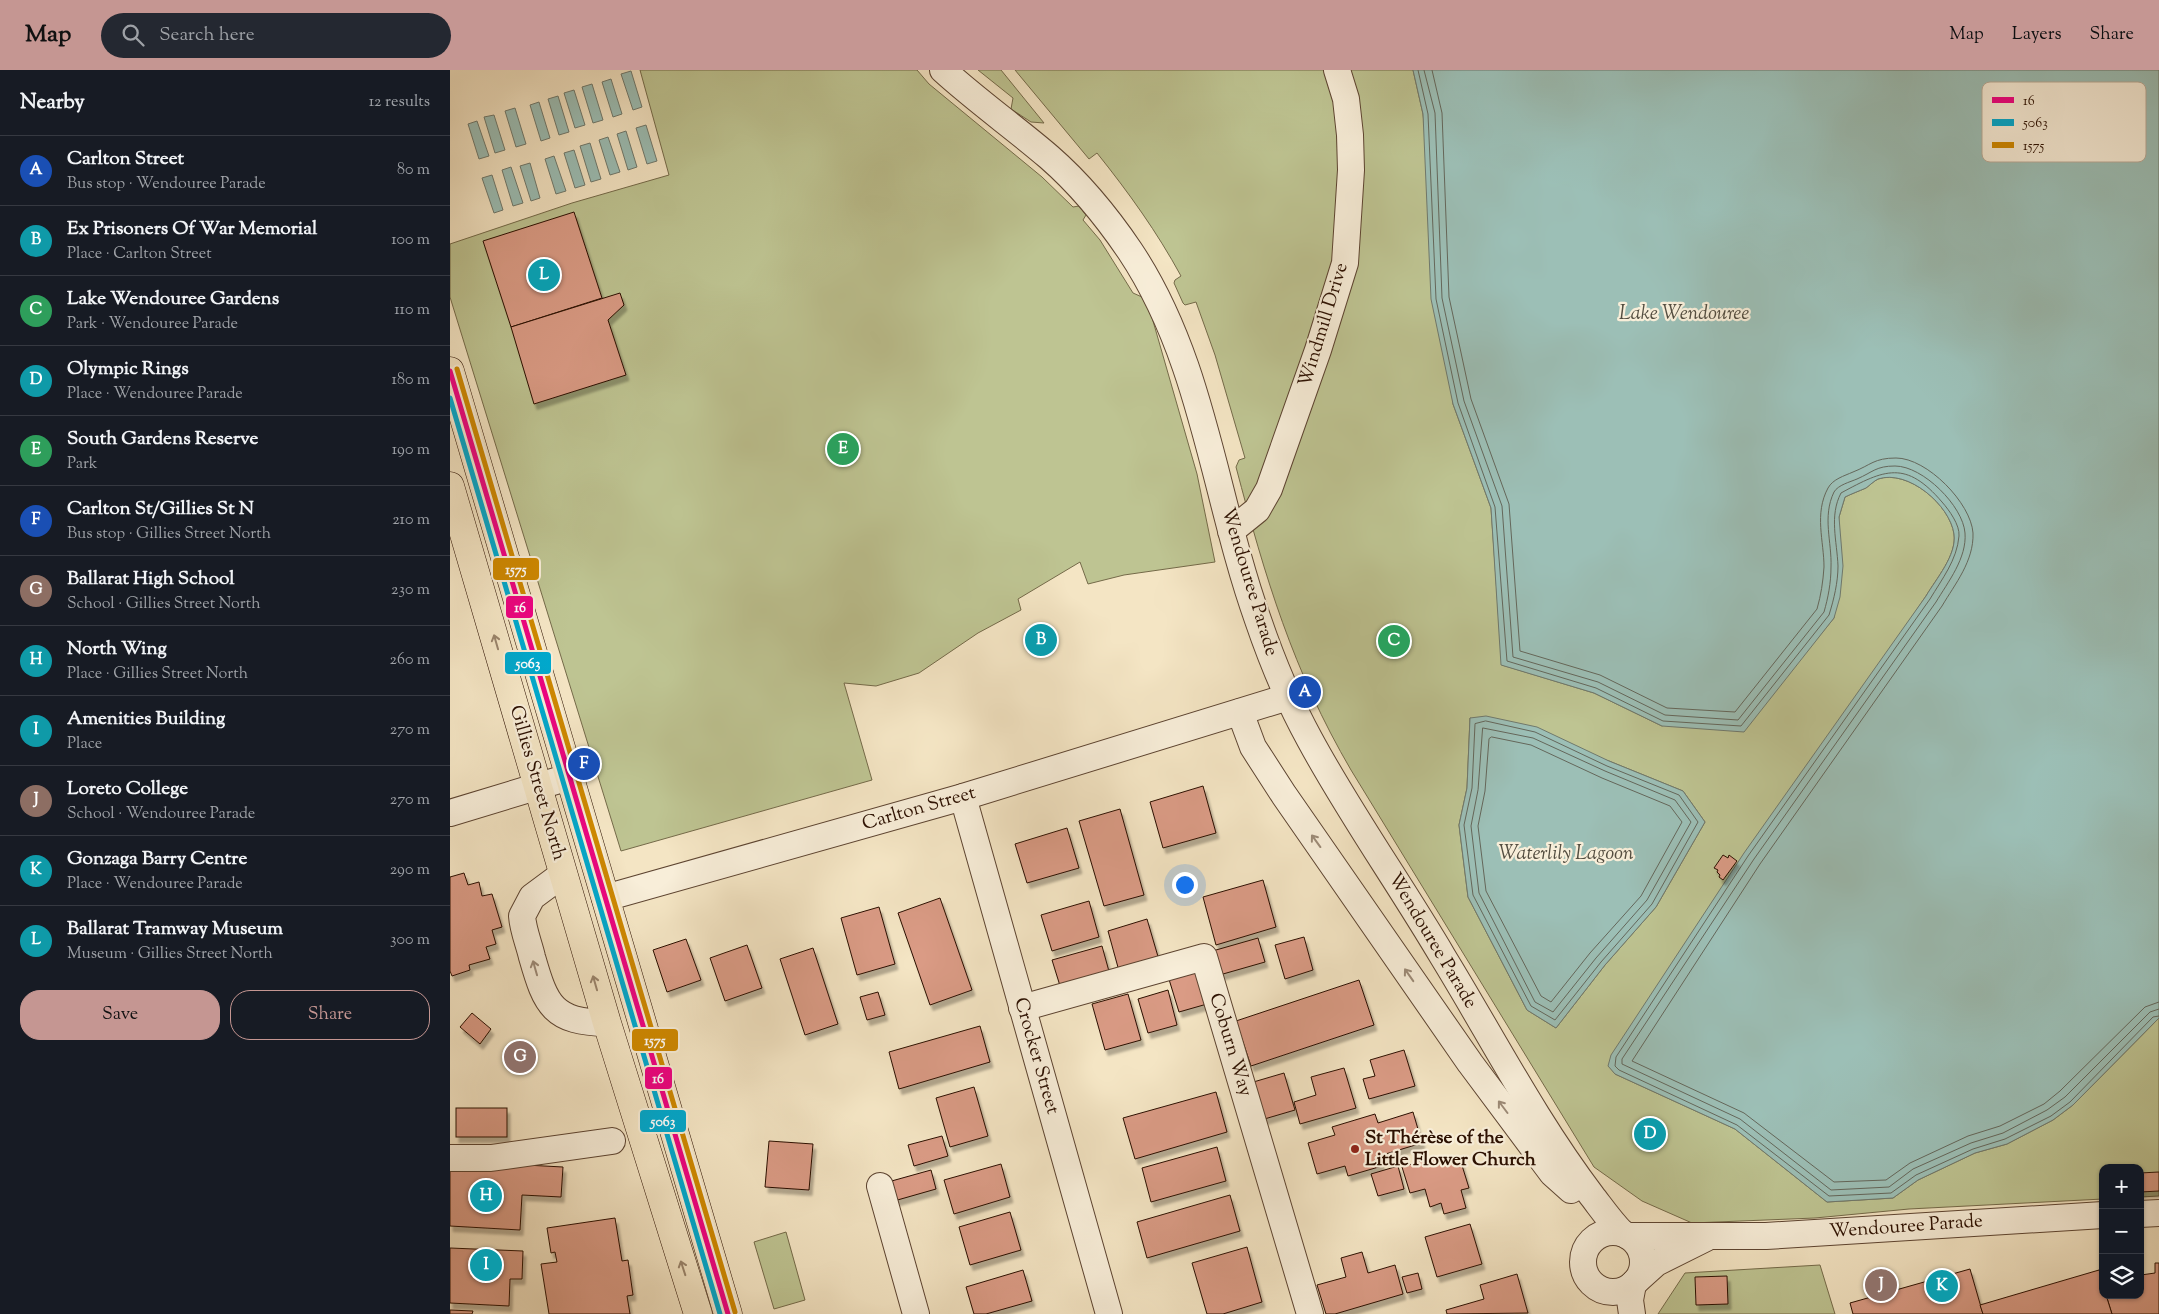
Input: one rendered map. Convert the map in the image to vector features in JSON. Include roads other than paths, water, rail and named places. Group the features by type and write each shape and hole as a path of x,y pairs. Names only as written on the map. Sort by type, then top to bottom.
{"main road":[{"name":"Gillies Street North","path":"450,371 728,1314"},
{"path":"450,441 463,416"},
{"name":"Gillies Street North","path":"450,486 624,1080 698,1314"},
{"path":"624,1080 656,1071"}],"street":[{"name":"Wendouree Parade","path":"943,70 1063,170 1098,209 1130,252 1148,282 1175,336 1200,411 1231,531 1256,614 1288,697 1332,778 1442,954 1535,1114 1572,1172 1625,1234 1708,1237 1766,1236 2099,1215"},
{"name":"Windmill Drive","path":"1231,531 1257,510 1269,489 1318,350 1345,263 1350,180 1350,135 1346,99 1337,70"},
{"name":"Carlton Street","path":"605,898 963,797 1288,697"},
{"name":"Wendouree Parade","path":"1240,712 1247,733 1260,760 1432,1009 1552,1173 1579,1197"},
{"path":"450,814 569,777"},
{"name":"Crocker Street","path":"963,797 1109,1314"},
{"path":"564,874 532,897 522,916 540,984 550,1004 562,1015 583,1023 607,1023"},
{"name":"Coburn Way","path":"1022,1008 1204,957 1310,1314"},
{"path":"450,1158 491,1158 612,1140"},
{"name":"Wendouree Parade","path":"1572,1172 1587,1229 1585,1250"},
{"path":"880,1186 916,1314"},
{"path":"2144,1214 2159,1214"},
{"path":"1612,1314 1607,1302 1590,1282 1583,1267 1585,1250 1588,1244 1600,1234 1608,1232 1625,1234 1634,1240 1642,1253 1642,1268 1634,1282 1630,1300 1632,1314"},
{"name":"Wendouree Parade","path":"1634,1282 1656,1263 1708,1237"},
{"path":"1590,1282 1604,1291 1611,1292 1627,1288 1634,1282"}],"water":[{"name":"Lake Wendouree","path":"1413,70 2159,70 2159,1018 2073,1105 2053,1120 2007,1144 1975,1153 1918,1180 1893,1198 1827,1202 1735,1129 1615,1074 1608,1066 1611,1055 1744,853 1926,596 1949,558 1954,542 1954,534 1945,512 1936,501 1914,484 1902,479 1890,477 1878,479 1866,488 1845,497 1839,517 1843,566 1840,597 1834,618 1744,732 1662,726 1594,693 1501,665 1491,508 1453,404 1431,299 1423,114"},
{"path":"631,71 642,107 633,110 621,74"},
{"path":"611,79 622,114 613,117 602,82"},
{"path":"592,84 603,120 593,123 582,87"},
{"path":"574,90 585,125 575,128 564,93"},
{"path":"558,96 569,132 559,135 548,99"},
{"path":"539,102 550,138 541,141 530,105"},
{"path":"515,108 526,144 516,147 505,111"},
{"path":"494,115 505,150 495,153 484,117"},
{"path":"477,121 489,156 479,159 468,124"},
{"path":"646,125 657,161 647,164 636,128"},
{"path":"626,131 637,167 628,170 617,134"},
{"path":"608,137 620,172 610,175 599,140"},
{"path":"590,143 601,179 591,182 580,146"},
{"path":"574,150 585,185 575,188 564,153"},
{"path":"554,156 566,191 556,194 545,159"},
{"path":"530,163 540,198 531,201 520,166"},
{"path":"511,167 523,203 513,206 502,170"},
{"path":"492,175 503,210 494,213 482,178"},
{"name":"Waterlily Lagoon","path":"1486,716 1537,727 1609,761 1683,791 1705,822 1656,907 1605,965 1556,1028 1527,1010 1468,897 1459,825 1467,788 1470,718"}],"place":[{"name":"Ballarat Tramway Museum","path":"544,275"},
{"name":"South Gardens Reserve","path":"843,449"},
{"name":"Ex Prisoners Of War Memorial","path":"1041,640"},
{"name":"Lake Wendouree Gardens","path":"1394,641"},
{"name":"Carlton Street","path":"1305,692"},
{"name":"Carlton St/Gillies St N","path":"584,764"},
{"name":"Ballarat High School","path":"520,1057"},
{"name":"Olympic Rings","path":"1650,1134"},
{"name":"St Thérèse of the Little Flower Church","path":"1355,1149"},
{"name":"North Wing","path":"486,1196"},
{"name":"Amenities Building","path":"486,1265"},
{"name":"Loreto College","path":"1881,1285"},
{"name":"Gonzaga Barry Centre","path":"1942,1286"}]}
